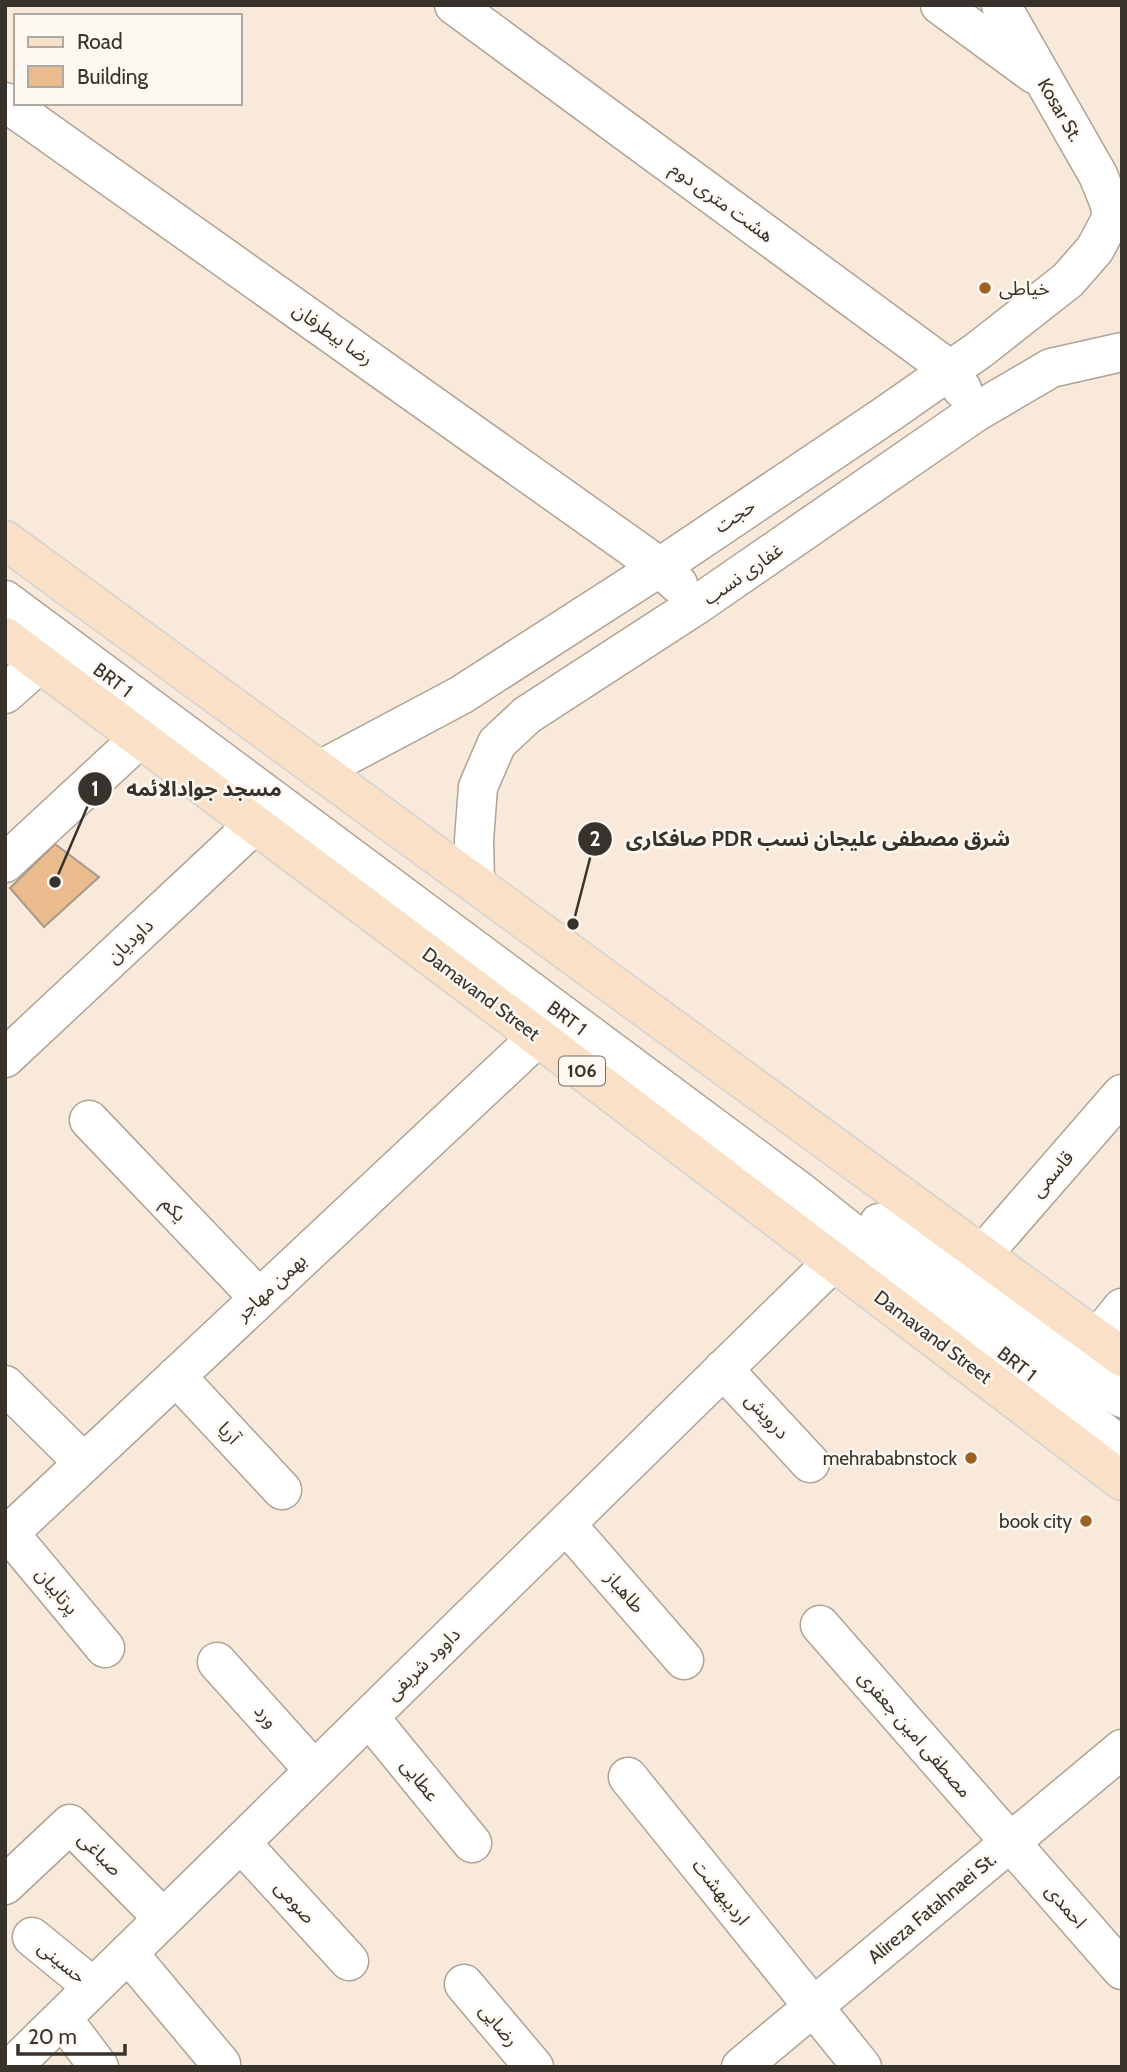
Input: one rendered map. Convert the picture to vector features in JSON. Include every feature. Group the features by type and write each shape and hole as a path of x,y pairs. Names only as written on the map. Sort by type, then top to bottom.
{"main road":[{"path":"5,540 1109,1348"},
{"name":"Damavand Street","path":"5,637 538,1037 1122,1481"}],"street":[{"name":"هشت متری دوم","path":"454,5 949,369 975,412"},
{"path":"940,5 1043,81"},
{"name":"Kosar St.","path":"1001,5 1098,176 1117,221"},
{"name":"رضا بیطرفان","path":"5,102 660,566 698,604"},
{"name":"حجت","path":"320,770 461,695 874,423 989,342 1068,280 1117,221"},
{"name":"غفاری نسب","path":"475,883 474,841 478,787 497,743 527,715 698,604 975,412 1051,368 1122,352"},
{"name":"BRT 1","path":"5,576 726,1112 1122,1398"},
{"name":"BRT 1","path":"5,600 798,1190 1122,1447"},
{"path":"5,694 40,663"},
{"path":"5,863 140,738"},
{"name":"داودیان","path":"5,1058 255,824"},
{"name":"بهمن مهاجر","path":"7,1535 538,1037"},
{"name":"قاسمی","path":"982,1255 1122,1094"},
{"name":"یکم","path":"89,1120 259,1298"},
{"name":"داوود شریفی","path":"12,2067 834,1261"},
{"path":"1109,1348 1122,1308"},
{"name":"درویش","path":"723,1369 810,1462"},
{"name":"آریا","path":"176,1376 282,1490"},
{"path":"5,1385 84,1463"},
{"name":"طاهباز","path":"566,1524 684,1660"},
{"name":"پرتابیان","path":"7,1535 105,1648"},
{"name":"مصطفی امین جعفری","path":"820,1625 1010,1843"},
{"name":"ورد","path":"217,1662 314,1770"},
{"name":"عطایی","path":"369,1717 472,1843"},
{"name":"Alireza Fatahnaei St.","path":"741,2067 1122,1749"},
{"name":"اردیبهشت","path":"628,1777 862,2067"},
{"name":"صباغی","path":"5,1885 69,1824 163,1918"},
{"name":"صومی","path":"241,1843 349,1961"},
{"name":"احمدی","path":"1010,1843 1122,1970"},
{"name":"حسینی","path":"32,1937 93,1987"},
{"path":"128,1953 221,2064"},
{"name":"رضایی","path":"464,1984 534,2067"},
{"path":"62,2018 99,2067"}],"building":[{"path":"55,844 99,877 44,927 10,888"}],"place":[{"name":"خیاطی","path":"985,288"},
{"name":"مسجد جوادالائمه","path":"55,882"},
{"name":"صافکاری PDR شرق مصطفی علیجان نسب","path":"573,924"},
{"name":"mehrababnstock","path":"971,1458"},
{"name":"book city","path":"1086,1521"}]}
